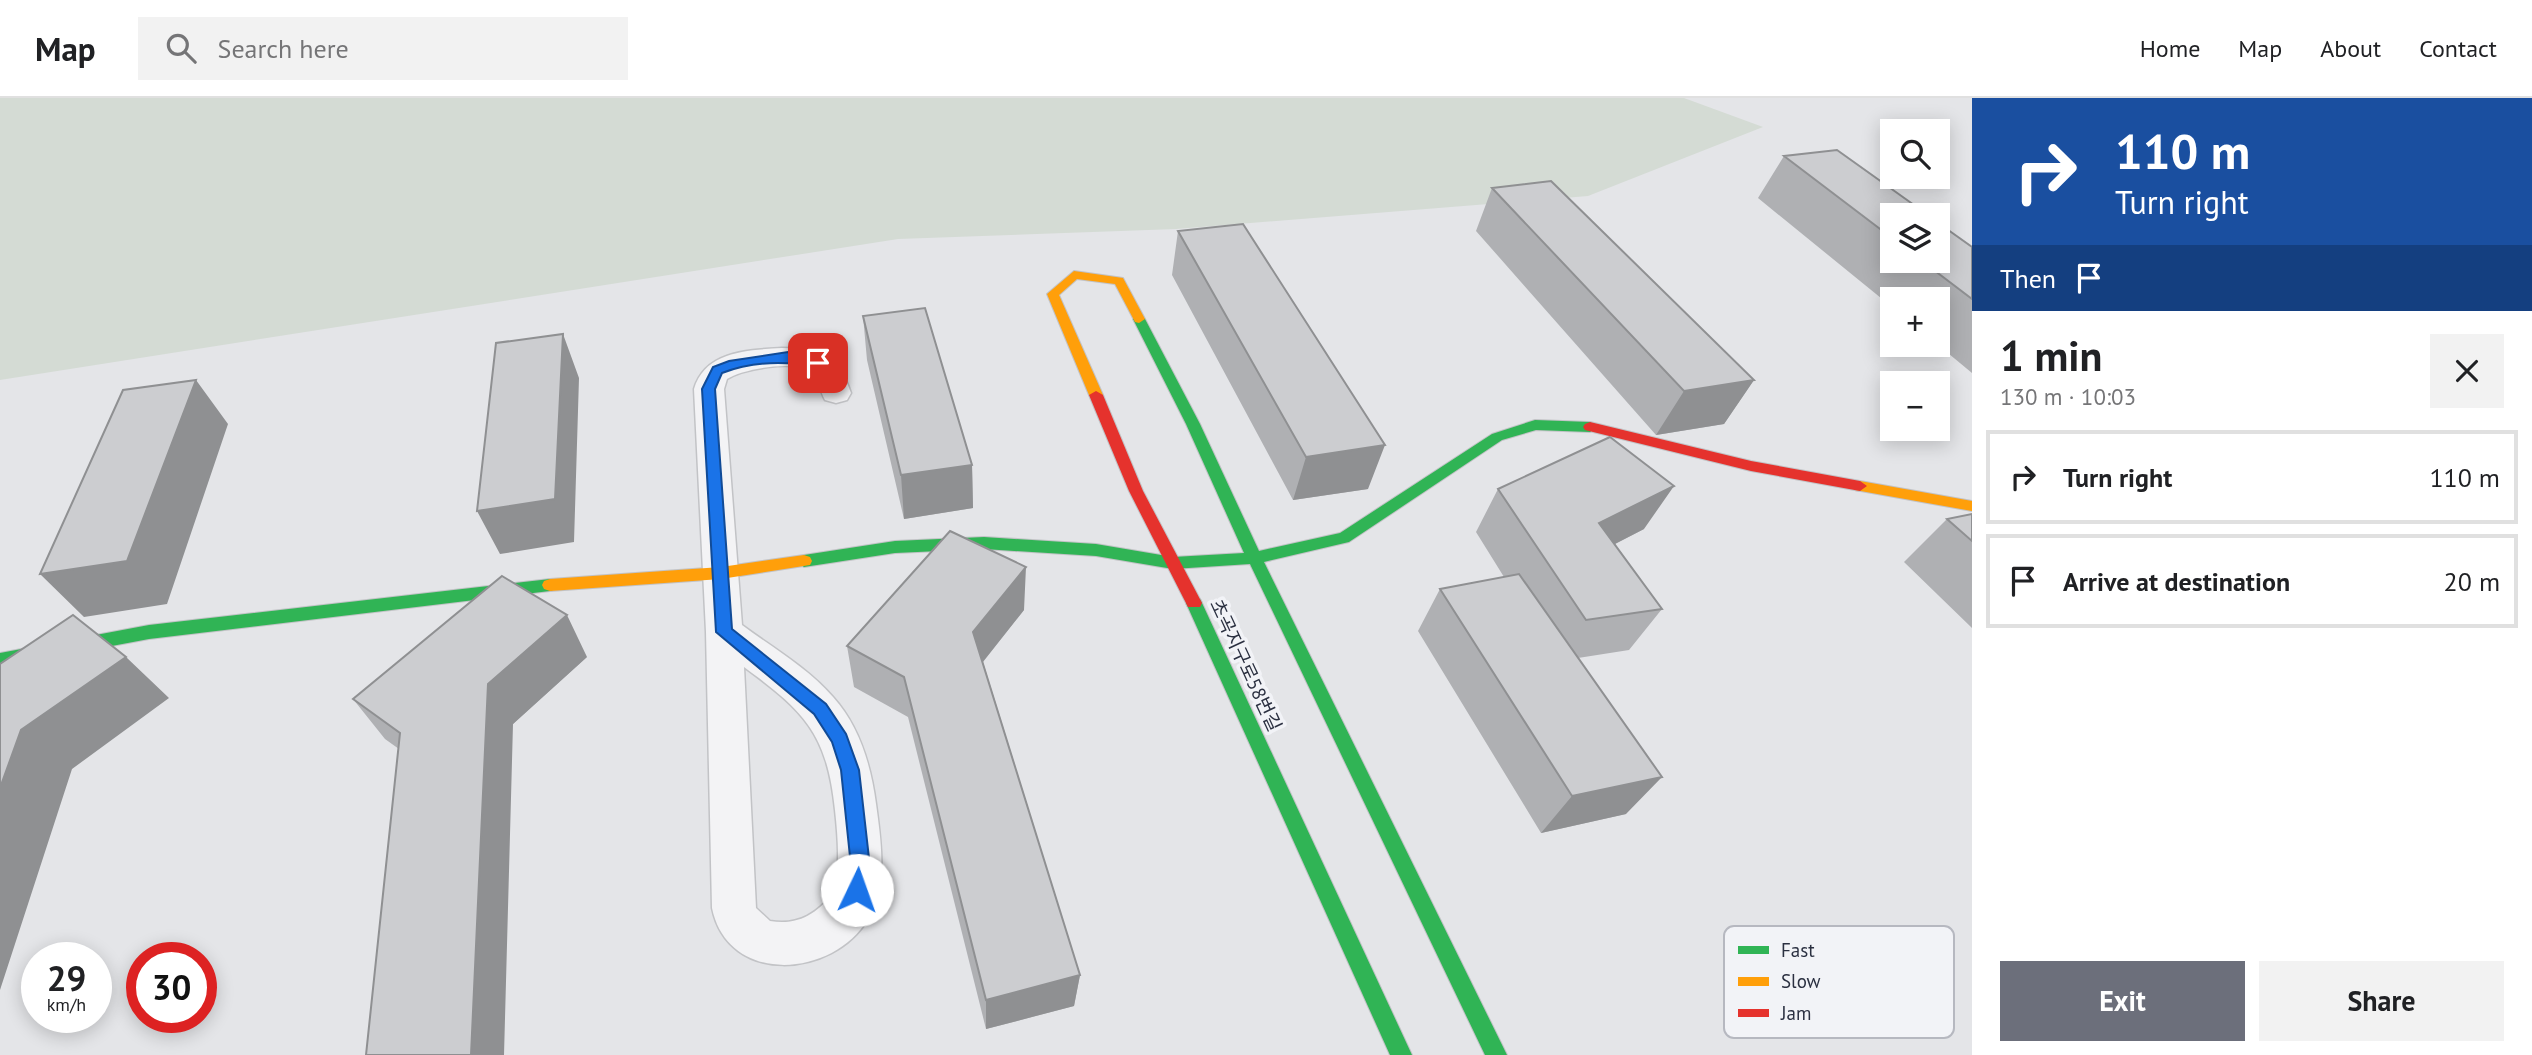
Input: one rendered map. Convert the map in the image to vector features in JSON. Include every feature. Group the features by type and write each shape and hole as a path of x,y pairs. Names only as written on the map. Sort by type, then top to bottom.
{"street":[{"name":"초곡지구로58번길","path":"1255,558 1193,424 1119,281 1074,275 1053,293 1136,491 1205,624 1401,1055"},
{"path":"724,632 820,709 840,739 850,770 862,876 853,904 828,931 803,943 779,946 757,941 737,920 731,885 724,632 709,389 712,377 718,370 788,357 806,358 818,363 829,374 836,393"},
{"path":"0,660 163,630 576,582 721,573 895,547 984,543 1096,550 1173,563 1255,558 1344,538 1497,437 1535,425 1575,424 1625,433 1751,466 1972,506"},
{"path":"1255,558 1496,1055"}],"shaded area":[{"path":"0,98 1684,98 1763,127 1588,196 1176,229 898,239 0,380"}],"building":[{"path":"1837,150 1880,181 1880,189 1892,189 1911,203 1880,203 1880,229 1784,156"},
{"path":"1551,181 1754,380 1684,391 1492,188"},
{"path":"1243,224 1385,445 1306,457 1178,231"},
{"path":"1950,231 1972,247 1972,299 1938,273 1950,273"},
{"path":"925,308 972,465 901,475 863,316"},
{"path":"563,334 555,499 477,511 496,343"},
{"path":"196,380 127,561 40,574 123,390"},
{"path":"1610,437 1674,486 1599,523 1662,609 1586,620 1498,489"},
{"path":"1972,514 1972,541 1947,519"},
{"path":"950,531 1026,567 973,632 1080,975 986,1000 904,677 847,646"},
{"path":"1519,574 1662,777 1572,796 1440,589"},
{"path":"502,576 567,615 488,684 471,1055 366,1055 400,733 353,699"},
{"path":"73,615 126,657 21,730 0,788 0,664"}],"traffic: fast":[{"path":"1139,319 1193,424 1278,609 1496,1055"},
{"path":"804,561 895,547 984,543 1096,550 1173,563 1255,558 1344,538 1497,437 1535,425 1590,427"},
{"path":"0,660 149,632 550,585"},
{"path":"1194,603 1401,1055"}],"traffic: slow":[{"path":"1096,395 1053,294 1074,275 1119,281 1139,319"},
{"path":"1860,486 1972,506"},
{"path":"550,585 721,573 804,561"}],"traffic: jam":[{"path":"1096,395 1136,491 1194,603"},
{"path":"1590,427 1751,466 1860,486"}],"route":[{"path":"818,363 806,358 788,357 729,366 718,370 712,377 709,389 724,632 820,709 840,739 850,770 862,876 857,890"}]}
